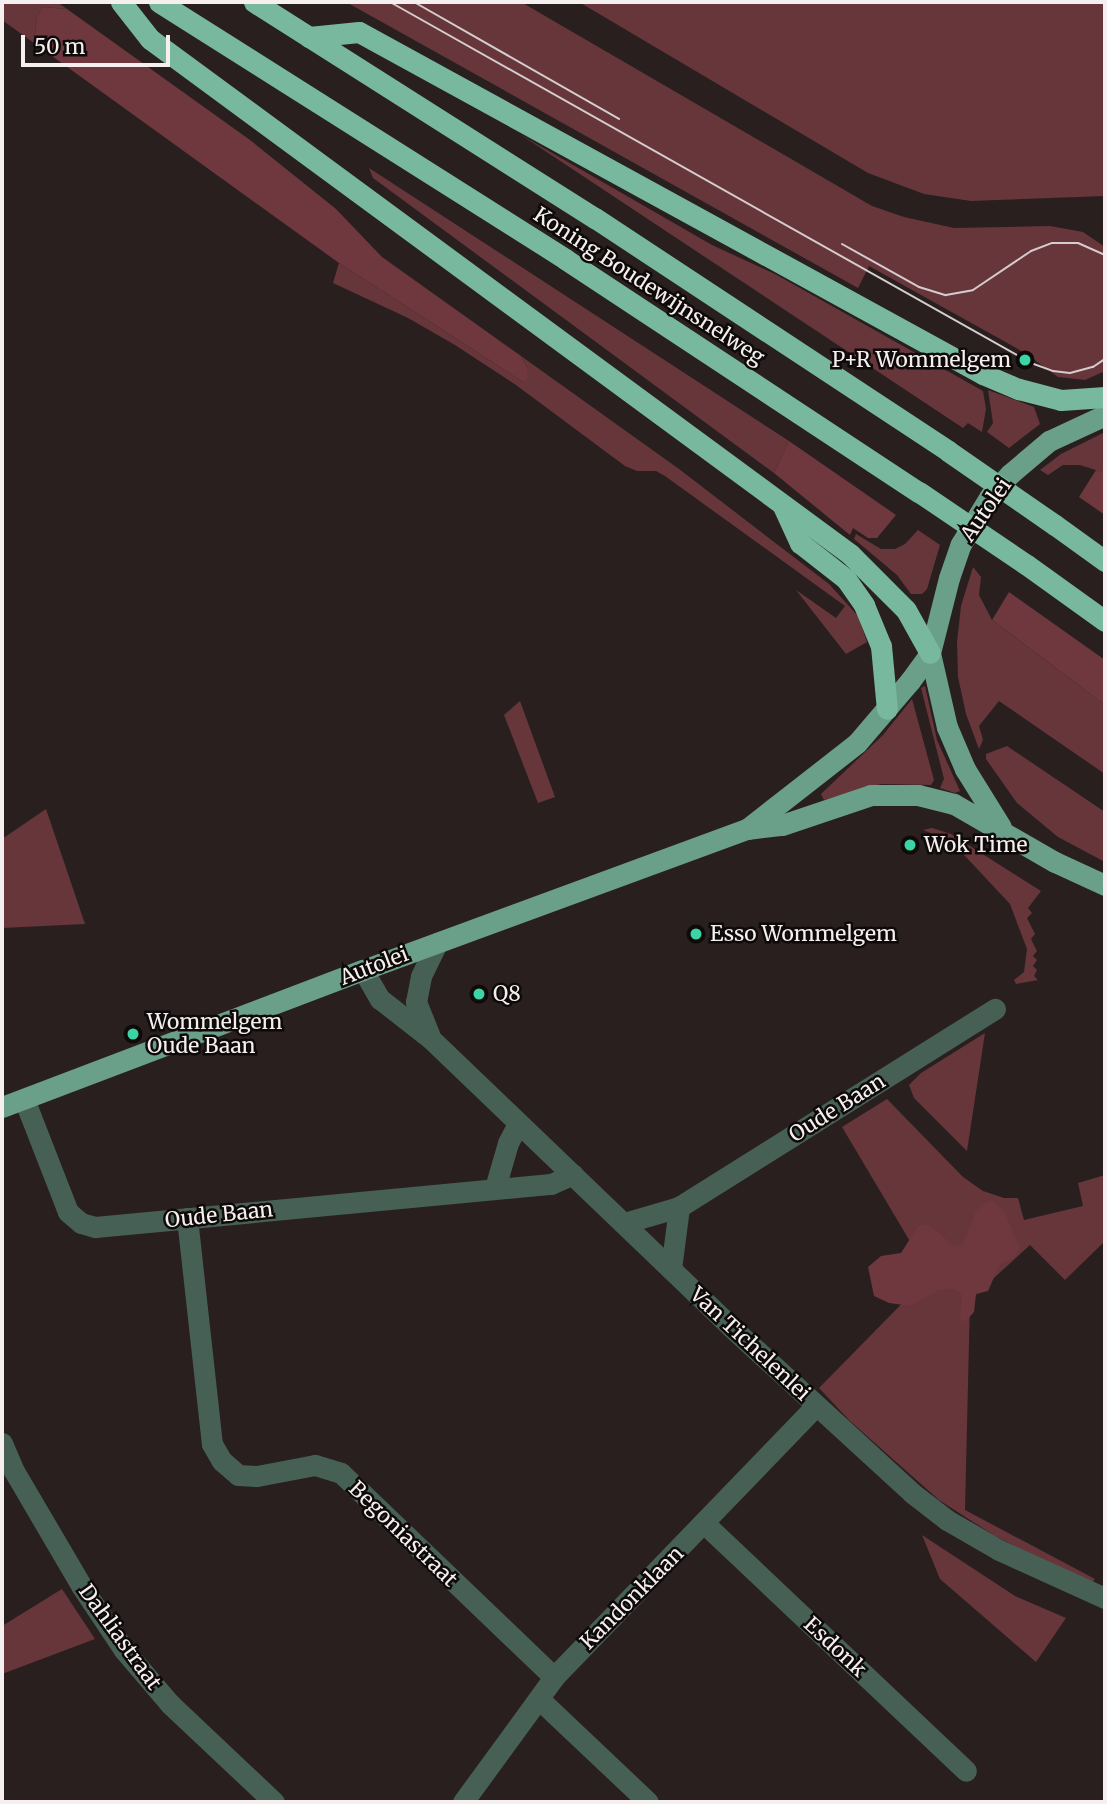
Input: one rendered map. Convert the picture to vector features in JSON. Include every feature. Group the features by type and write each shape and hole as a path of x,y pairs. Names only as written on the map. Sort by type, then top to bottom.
{"highway":[{"path":"121,2 150,39 850,554 891,592 906,610 930,653"},
{"name":"Koning Boudewijnsnelweg","path":"159,2 565,259 919,492 1105,621"},
{"name":"Koning Boudewijnsnelweg","path":"254,2 595,218 948,451 1105,561"},
{"path":"309,37 359,32 983,374 1061,401 1105,397"},
{"path":"782,504 800,543 846,579 864,605 881,646 887,709"}],"main road":[{"name":"Autolei","path":"747,829 839,759 887,709 930,653 949,578 961,544 990,496 1049,441 1105,415"},
{"name":"Autolei","path":"930,653 951,737 965,769 1003,830"},
{"name":"Autolei","path":"2,1107 363,970 747,829 782,825 870,795 918,795 954,804 1055,862 1105,885"}],"street":[{"name":"Van Tichelenlei","path":"431,1039 417,1012 416,1002 421,976 437,943"},
{"name":"Van Tichelenlei","path":"363,970 380,999 431,1039 816,1406 912,1493 947,1520 999,1550 1105,1598"},
{"name":"Oude Baan","path":"624,1223 678,1206 996,1009"},
{"name":"Oude Baan","path":"24,1099 68,1212 81,1223 95,1227 551,1184 573,1174"},
{"path":"495,1188 508,1143 518,1123"},
{"path":"671,1269 678,1206"},
{"name":"Begoniastraat","path":"187,1218 212,1444 222,1461 238,1475 257,1476 315,1465 341,1474 554,1677"},
{"name":"Kandonklaan","path":"463,1802 554,1677 705,1524 816,1406"},
{"name":"Dahliastraat","path":"2,1443 14,1471 82,1587 124,1650 170,1704 274,1802"},
{"name":"Esdonk","path":"705,1524 965,1770"},
{"path":"539,1699 648,1802"}],"shaded area":[{"path":"2,2 57,2 67,9 43,7 37,16 34,43 2,20"},
{"path":"346,2 521,2 872,206 904,217 954,228 1050,226 1083,232 1105,247 1105,371 1085,380 1058,377 1025,353 869,266 858,288"},
{"path":"579,2 1105,2 1105,196 971,201 924,194 868,173"},
{"path":"43,7 67,9 250,140 336,209 382,257 521,356 528,369 527,380 523,382 339,263 34,43 37,16"},
{"path":"521,135 712,245 775,274 983,391 986,409 982,432 968,423 963,428"},
{"path":"369,168 789,441 774,473 373,178"},
{"path":"339,263 523,382 528,369 521,356 679,469 829,584 858,616 867,642 846,654 796,590 836,618 845,606 665,476 656,471 637,471 625,466 516,385 455,345 408,318 333,283"},
{"path":"988,390 1034,407 1040,424 1009,448 987,432 993,423"},
{"path":"1105,432 1105,473 1080,465 1063,465 1048,475 1040,470 1061,454"},
{"path":"789,441 896,515 877,538 868,538 853,528 850,535 774,473"},
{"path":"1096,470 1105,473 1105,515 1079,497"},
{"path":"918,530 940,545 927,589 922,594 911,594 897,575 854,539 856,534 881,549 895,549 905,544"},
{"path":"973,567 981,577 979,595 992,620 1105,705 1105,774 999,701 979,726 983,740 979,749 966,714 958,677 957,642 961,606"},
{"path":"1009,592 1105,660 1105,705 992,620"},
{"path":"925,686 937,740 960,791 955,793 940,788 944,779 921,688"},
{"path":"912,699 934,780 931,785 881,784 824,800 821,794 883,735"},
{"path":"520,701 555,797 538,803 504,715"},
{"path":"1007,746 1105,812 1105,862 1058,837 1017,803 986,759 986,754"},
{"path":"46,809 85,924 2,928 2,839"},
{"path":"932,828 951,834 1041,891 1028,908 1032,913 1027,918 1035,934 1031,939 1037,951 1033,956 1037,960 1033,966 1037,970 1034,976 1038,980 1016,984 1014,980 1024,972 1027,949 1010,904 951,841 923,830"},
{"path":"985,1033 967,1151 914,1098 909,1085 921,1073"},
{"path":"887,1099 963,1177 983,1191 1004,1198 1018,1198 1024,1220 1083,1206 1078,1183 1105,1175 1105,1241 1065,1280 1030,1245 970,1300 965,1510 1095,1579 1090,1585 995,1536 939,1500 850,1421 819,1388 930,1275 842,1127"},
{"path":"993,1200 1005,1213 1020,1248 1012,1260 1000,1264 988,1291 976,1294 974,1312 965,1322 960,1319 962,1295 954,1289 938,1290 911,1306 889,1303 874,1296 868,1267 881,1256 901,1253 918,1226 928,1224 954,1246 963,1244 976,1211 984,1203"},
{"path":"922,1535 1015,1596 1066,1618 1036,1662 940,1579"},
{"path":"62,1589 95,1639 2,1674 2,1626"}],"tram line":[{"path":"390,2 1031,363 1053,371 1070,373 1093,367 1105,359"},
{"path":"414,2 619,119"},
{"path":"842,244 919,287 946,295 973,290 1031,251 1052,243 1078,243 1105,255"}],"place":[{"name":"P+R Wommelgem","path":"1025,360"},
{"name":"Wok Time","path":"910,845"},
{"name":"Esso Wommelgem","path":"696,934"},
{"name":"Q8","path":"479,994"},
{"name":"Wommelgem Oude Baan","path":"133,1034"}]}
